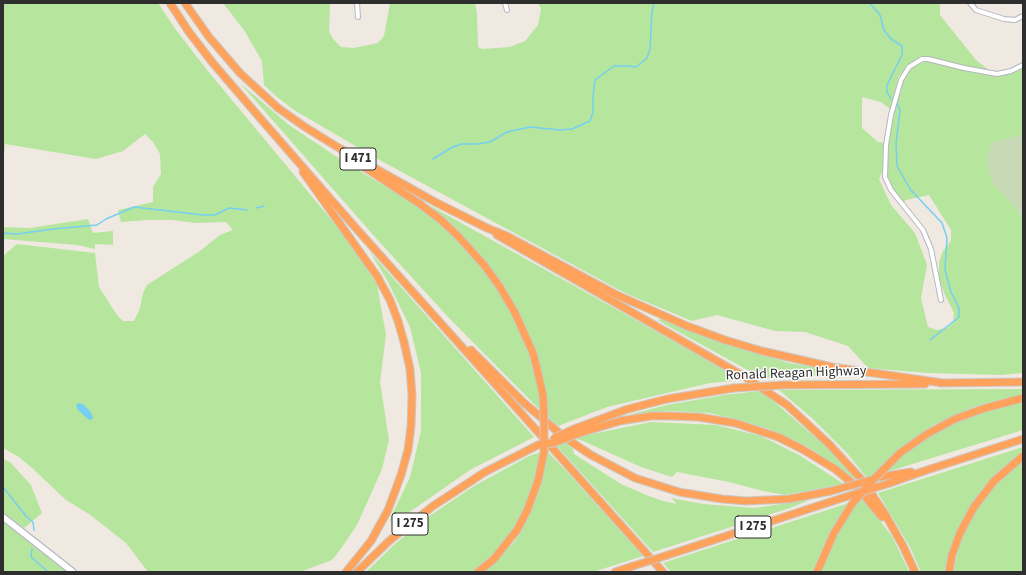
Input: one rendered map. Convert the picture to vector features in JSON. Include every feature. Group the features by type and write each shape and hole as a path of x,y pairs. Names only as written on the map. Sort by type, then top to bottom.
{"highway":[{"path":"170,3 212,62 260,118 526,420 663,572"},
{"name":"I 471","path":"185,3 209,37 240,73 278,108 318,136 384,174 487,228"},
{"path":"318,136 420,204 446,224 484,265 511,306 530,348 543,395 544,452 538,481 528,511 517,530 494,558 478,572"},
{"path":"294,156 320,198 377,276 390,300 398,321 410,369 412,395 411,426 408,450 401,475 394,496 371,541 346,572"},
{"path":"487,228 507,236 637,305 726,340 762,351 832,367 943,383"},
{"path":"487,228 503,240 661,328 745,377 787,405 814,429 856,473 872,493 896,534 915,572"},
{"path":"450,332 523,402 576,446 635,478 679,492 738,500 789,499 831,491 880,477 924,471"},
{"name":"Ronald Reagan Highway","path":"357,572 393,538 433,506 485,472 538,445 577,431 625,410 679,397 734,388 784,385 1023,382"},
{"path":"817,572 834,533 852,504 875,476 900,453 927,434 955,419 982,409 1023,398"},
{"path":"577,431 620,421 651,416 710,418 750,427 778,437 802,449 835,469 857,487 896,534"},
{"name":"I 275","path":"615,572 1023,439"},
{"path":"949,572 952,555 960,533 974,507 994,481 1023,456"}],"street":[{"path":"357,3 358,17"},
{"path":"505,3 507,10"},
{"path":"970,3 976,10 1004,19 1015,20 1023,16"},
{"path":"941,300 931,249 923,230 891,190 885,177 886,145 892,109 899,84 903,75 909,68 922,59 997,74 1011,71 1023,65"},
{"path":"3,517 73,572"}],"green space":[{"path":"3,3 158,3 176,30 207,70 353,246 377,285 386,335 380,382 389,440 382,469 357,525 332,560 300,572 148,572 126,543 89,514 66,500 19,457 3,448 3,256 17,244 95,253 99,287 117,315 123,321 134,321 140,308 143,293 147,285 200,251 220,235 233,230 226,222 196,223 172,220 147,220 121,222 118,210 153,202 153,187 161,174 160,154 153,142 145,134 123,151 96,159 5,144 3,165"},
{"path":"223,3 330,3 329,31 333,39 341,47 354,48 378,43 384,36 390,3 475,3 477,14 478,47 482,49 510,47 525,41 538,25 541,9 538,3 940,3 940,15 976,60 990,71 948,63 932,57 920,58 911,63 899,76 890,109 881,102 862,97 862,128 878,142 885,143 884,167 879,179 891,205 915,233 927,265 921,298 928,327 937,330 947,328 953,323 954,313 944,293 939,278 939,262 943,251 951,241 951,230 929,195 906,200 903,203 890,185 888,179 887,164 889,138 893,114 900,89 906,75 914,66 924,62 931,62 992,75 1005,75 1023,67 1023,134 1016,208 1022,218 1023,238 1023,373 1001,375 927,373 868,368 848,346 805,332 775,331 717,315 692,321 625,293 376,158 294,110 264,85 262,61 244,30"},
{"path":"240,83 289,125 340,159 416,205 451,233 486,271 509,307 528,350 536,374 542,412 449,318 375,237"},
{"path":"1023,134 1023,238 1022,218 1016,208 992,182 986,159 992,143"},
{"path":"427,204 742,380 710,383 607,407 558,426 549,418 544,384 537,353 520,315 502,282 457,229"},
{"path":"88,219 93,233 113,231 113,245 95,244 95,249 77,245 3,239 3,227 30,228"},
{"path":"370,252 534,437 470,470 398,520 390,521 410,477 421,431 421,373 410,327 387,280"},
{"path":"660,318 727,344 789,363 856,374 762,378 659,321"},
{"path":"1023,389 1023,394 976,406 934,425 898,449 871,477 867,478 847,453 813,419 779,390"},
{"path":"760,391 830,450 857,481 854,481 843,471 808,447 769,429 736,419 709,413 669,411 628,415 667,405 724,395"},
{"path":"1023,401 1023,430 883,473 923,439 971,416"},
{"path":"651,422 716,425 761,436 799,455 844,484 785,495 677,472 672,477 641,467 573,438"},
{"path":"564,442 573,449 574,454 621,484 663,501 677,504 671,498 703,504 754,508 810,500 790,508 653,552 556,445"},
{"path":"1023,447 1023,452 1000,470 978,495 962,521 949,554 946,572 921,572 910,547 878,493"},
{"path":"547,451 643,556 593,572 484,572 515,541 529,516 541,486"},
{"path":"541,452 535,482 525,509 504,543 477,569 472,572 366,572 395,544 431,515 474,486 529,456"},
{"path":"3,459 10,462 31,485 42,513 24,528 3,512"},
{"path":"1023,460 1023,572 953,572 960,542 977,508 1005,474"},
{"path":"859,499 861,499 872,510 893,538 909,572 820,572 836,535"},
{"path":"849,503 831,531 813,572 671,572 663,563"},
{"path":"3,522 49,558 67,572 3,572"}],"water":[{"path":"78,403 83,404 90,411 93,419 89,420 78,410 76,406"}],"waterway":[{"path":"433,159 461,144 490,142 507,132 530,127 560,130 572,129 590,121 593,112 595,80 614,66 636,67 647,58 650,49 652,12 654,3"},
{"path":"870,3 880,15 884,30 891,39 902,46 902,55 887,85 887,92 891,99"},
{"path":"897,103 900,110 896,143 897,166 910,189 942,223 947,238 945,270 951,292 959,308 959,317 930,340"},
{"path":"256,208 264,206"},
{"path":"3,233 17,234 97,225 106,219 134,207 203,215 215,215 229,208 247,210"},
{"path":"3,487 26,516 33,522 34,530"},
{"path":"32,549 31,557 48,572"}]}
